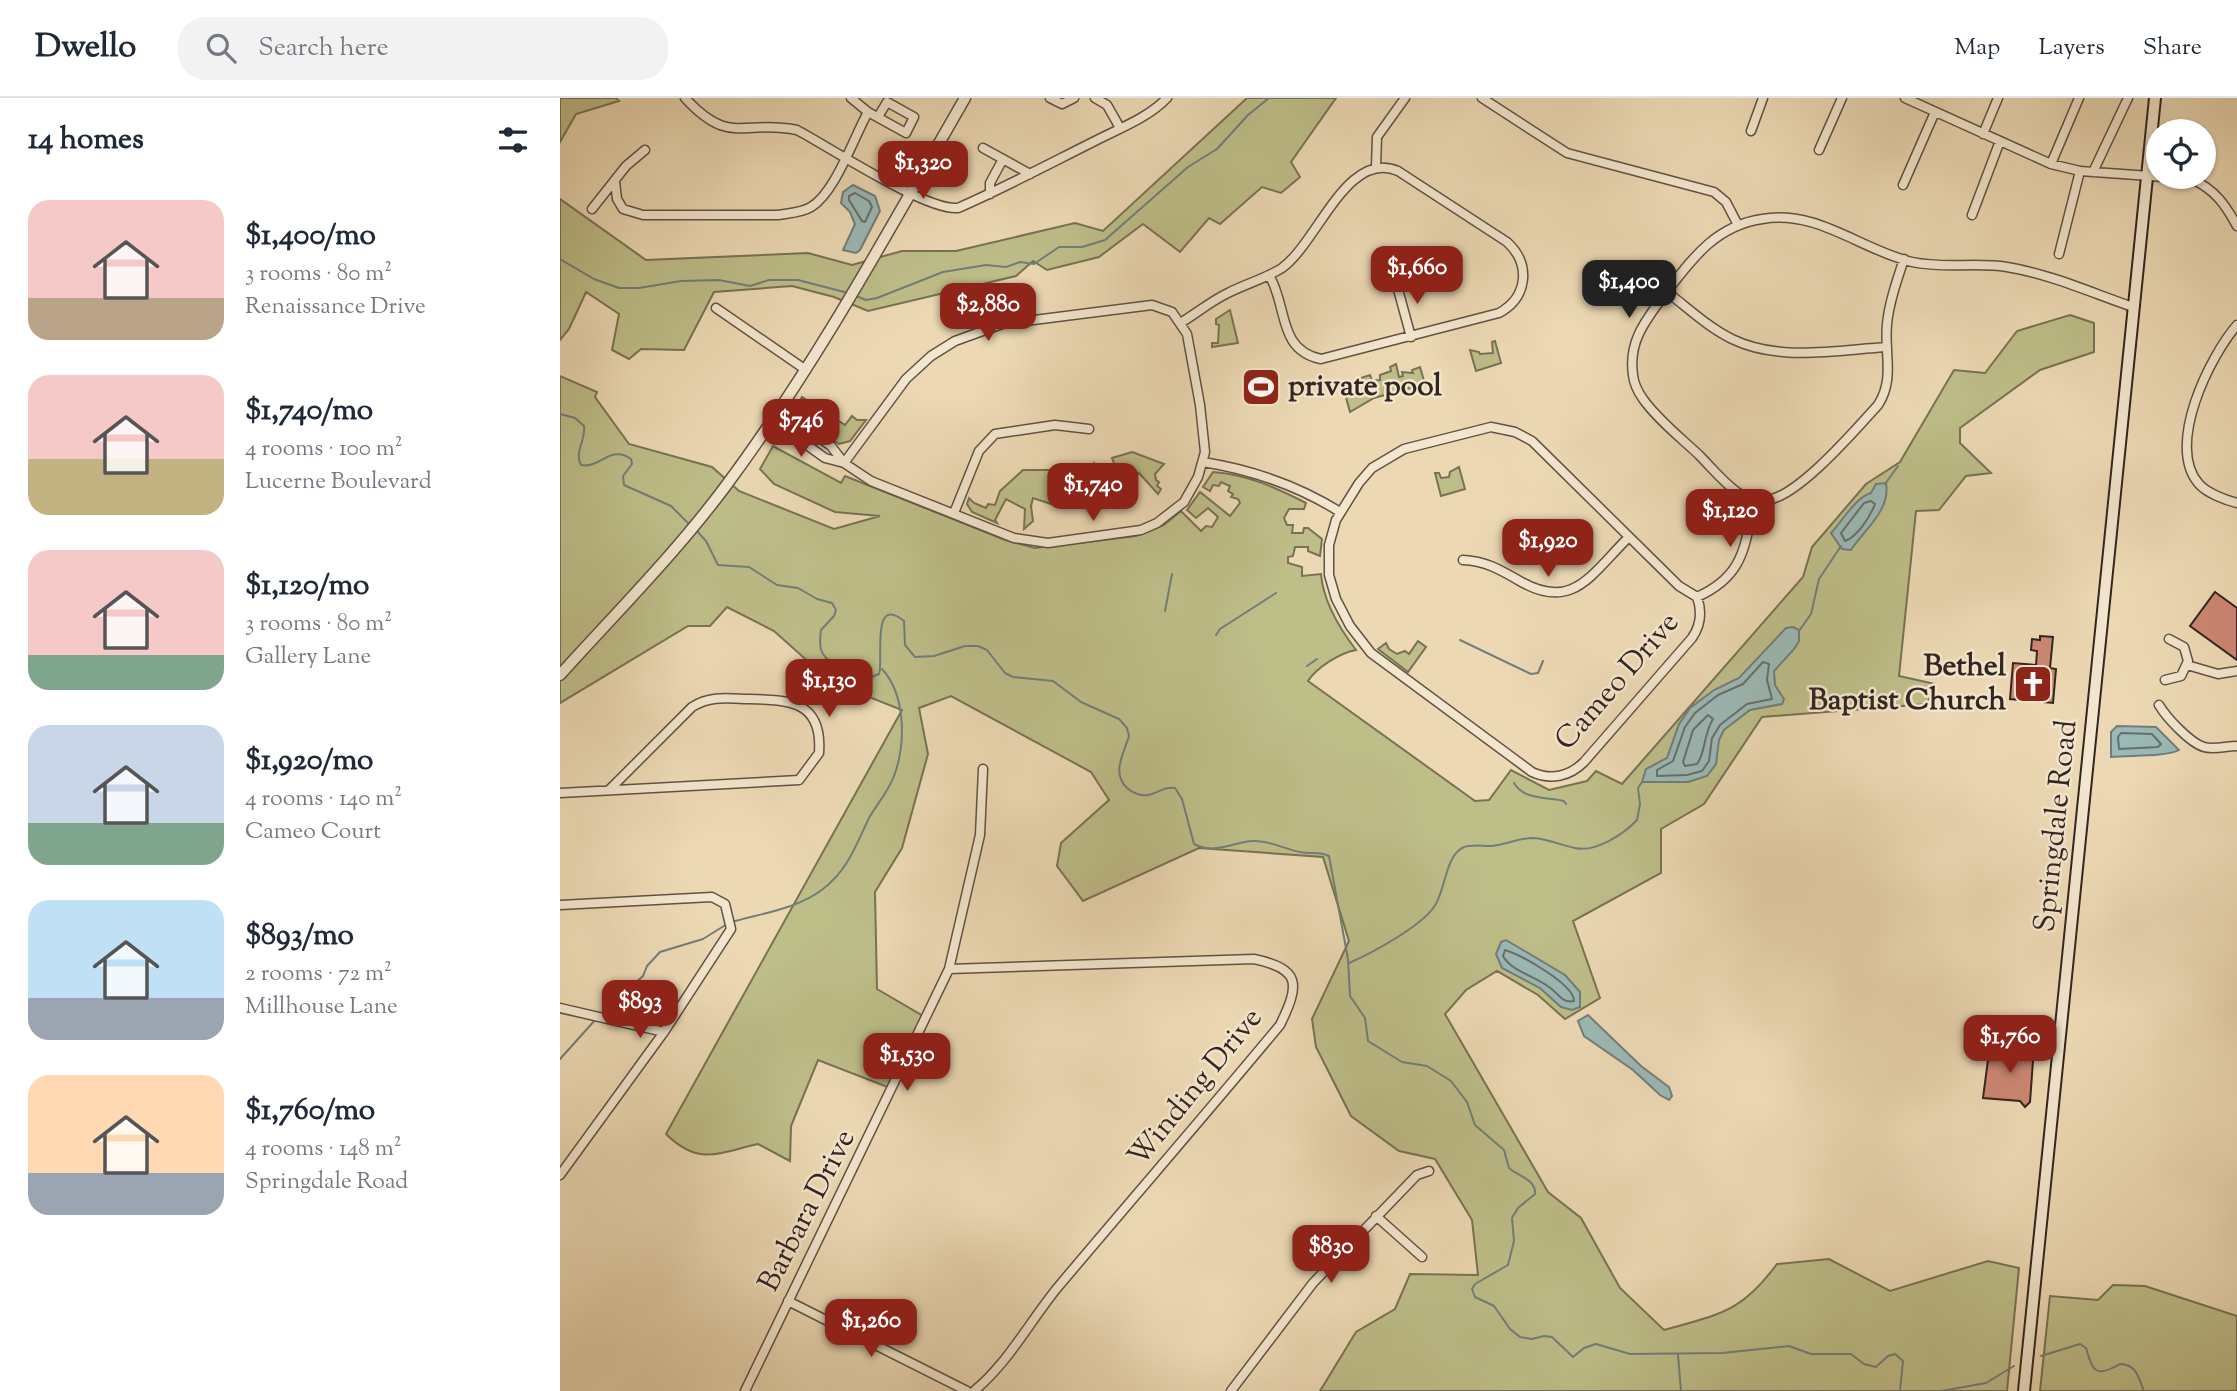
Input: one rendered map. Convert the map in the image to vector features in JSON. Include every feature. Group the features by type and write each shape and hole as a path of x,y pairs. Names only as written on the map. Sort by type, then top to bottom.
{"main road":[{"name":"Springdale Road","path":"2153,119 2155,98"},
{"name":"Springdale Road","path":"2024,1391 2146,186"}],"street":[{"path":"685,98 720,127 781,127 797,130 909,193 949,208 958,208 1030,174 1120,128 1157,107 1167,98"},
{"path":"851,98 878,117"},
{"path":"560,676 723,490 780,410 845,308 965,98"},
{"path":"1050,98 1062,104 1074,98"},
{"path":"1096,98 1107,105 1120,128"},
{"path":"1376,167 1377,137 1405,98"},
{"path":"1751,131 1763,98"},
{"path":"1819,150 1842,98"},
{"path":"1905,98 1924,102 1935,112 2051,164 2080,171 2146,177"},
{"path":"1983,134 1998,98"},
{"path":"2051,164 2079,98"},
{"path":"2093,172 2129,98"},
{"path":"1486,99 1567,153 1714,192 1726,202 1738,225"},
{"path":"615,181 617,199 630,213 778,215 811,207 824,194 847,157 868,112"},
{"path":"1903,185 1935,112"},
{"path":"1972,215 2000,142"},
{"path":"983,148 1030,174"},
{"path":"592,209 645,150"},
{"path":"990,194 990,183 1003,159"},
{"path":"1182,323 1214,300 1284,266 1301,250 1350,181 1365,170 1376,167 1399,172 1507,242 1517,253 1523,266 1521,291 1504,310 1326,358 1309,356 1297,348 1288,336 1278,292 1269,275"},
{"path":"2059,254 2080,171"},
{"path":"2210,189 2223,202 2237,226"},
{"path":"1904,259 1888,316 1888,382 1878,405 1792,491 1773,499 1755,499 1741,494 1654,411 1637,389 1632,360 1640,330 1699,250 1720,234 1738,225 1773,217 1802,219 1904,259 1937,265 1985,264 2019,269 2133,307"},
{"path":"1396,282 1411,337"},
{"path":"1667,292 1724,335 1760,349 1788,352 1887,347"},
{"path":"780,410 831,446 844,463 871,481 1014,538 1034,543 1132,532 1157,523 1180,506 1193,489 1203,462 1205,436 1189,340 1182,323 1164,307 1144,305 1008,323 975,332 939,350 909,376 844,463"},
{"path":"716,308 806,370"},
{"path":"2237,325 2220,350 2196,398 2187,439 2187,454 2199,485 2237,503"},
{"path":"772,420 825,458 844,463"},
{"path":"954,513 979,451 995,434 1006,430 1055,425 1089,429"},
{"name":"Cameo Drive","path":"1494,427 1516,432 1532,441 1629,537 1679,586 1697,597 1700,621 1695,635 1592,754 1577,769 1567,774 1540,775 1405,681 1362,644 1336,599 1329,575 1330,539 1340,512 1364,477 1392,454 1468,431 1494,427"},
{"path":"1203,462 1275,478 1340,512"},
{"path":"1697,597 1719,584 1738,564 1745,550 1755,499"},
{"path":"1463,560 1487,563 1534,590 1559,594 1581,584 1629,537"},
{"path":"2165,680 2181,676 2187,665 2184,647 2169,639"},
{"path":"2187,665 2218,674 2237,671"},
{"path":"560,793 799,780 819,753 817,728 811,715 795,702 718,698 702,701 692,707 609,790"},
{"path":"2159,705 2165,716 2205,748 2237,746"},
{"name":"Barbara Drive","path":"745,1391 875,1127 949,969 980,835 982,769"},
{"path":"560,905 712,897 725,904 731,929 664,1032 563,1165 560,1175"},
{"name":"Winding Drive","path":"949,969 1254,959 1279,964 1289,973 1293,982 1290,1004 1280,1025 1057,1289 996,1370 974,1391"},
{"path":"560,1008 664,1032"},
{"path":"1231,1391 1313,1283 1417,1175 1429,1171"},
{"path":"1376,1216 1422,1256"},
{"path":"788,1301 967,1391"}],"green space":[{"path":"560,98 616,98 619,101 576,114 560,142"},
{"path":"1247,98 1336,98 1291,162 1300,177 1281,193 1262,187 1220,224 1209,218 1180,252 1143,224 1099,257 1047,270 1033,261 1016,276 868,311 834,297 792,286 714,292 684,350 641,349 629,359 612,350 619,314 586,292 569,329 560,340 560,199 646,260 808,253 852,265 902,251 956,251 1075,223 1103,231"},
{"path":"1230,310 1238,343 1212,347 1212,343 1218,343 1219,325 1216,324 1216,319"},
{"path":"2070,315 2094,323 2094,352 2040,370 1960,428 1960,443 1991,473 1966,476 1939,510 1916,511 1899,676 1935,684 1927,704 1762,717 1704,804 1661,829 1661,873 1573,921 1600,998 1565,1019 1538,995 1497,971 1466,990 1445,1014 1548,1192 1581,1218 1620,1288 1664,1330 1715,1315 1740,1302 1752,1293 1777,1264 1829,1259 1890,1291 1988,1261 2019,1268 2007,1391 1320,1391 1356,1332 1395,1309 1410,1274 1478,1275 1472,1220 1435,1159 1399,1151 1351,1116 1316,1047 1312,1019 1349,941 1323,857 1199,848 1083,901 1057,866 1061,843 1109,800 1091,772 951,696 919,708 928,754 902,848 875,892 877,989 923,1016 890,1088 818,1060 791,1126 790,1161 758,1144 720,1153 699,1154 678,1144 666,1134 902,710 831,682 774,631 727,607 710,626 688,626 560,703 560,376 597,392 595,397 629,444 712,467 739,491 834,529 880,516 835,512 774,484 760,469 773,446 841,483 845,476 1005,540 1035,548 1136,536 1164,525 1181,511 1201,531 1206,526 1212,527 1218,517 1208,508 1196,518 1187,510 1200,492 1230,516 1240,503 1238,499 1231,497 1233,494 1228,491 1230,486 1221,482 1219,486 1213,485 1210,491 1203,487 1213,472 1249,479 1284,492 1306,503 1304,509 1289,509 1284,518 1287,525 1293,525 1292,533 1303,533 1304,528 1308,528 1322,539 1320,556 1308,551 1308,547 1295,547 1293,556 1288,557 1288,563 1302,567 1302,576 1321,574 1333,614 1356,650 1329,661 1308,681 1475,801 1489,800 1511,770 1549,790 1587,781 1596,771 1622,784 1803,577 1812,547 1866,484 1900,462 1954,370 1985,373 2017,331"},
{"path":"1495,341 1501,363 1476,371 1470,350 1480,354 1493,353 1492,342"},
{"path":"1396,364 1399,377 1403,376 1402,372 1413,373 1412,370 1420,367 1425,384 1374,398 1350,412 1342,383 1346,387 1356,384 1355,380 1370,375 1372,381 1380,380 1380,375 1391,371 1390,367"},
{"path":"802,397 845,425 852,416 857,420 866,420 850,441 839,444 800,415 798,405"},
{"path":"1132,452 1164,464 1155,474 1159,482 1157,486 1161,489 1158,494 1139,473 1121,493 1051,504 1033,498 1033,521 1024,529 1025,509 1006,499 995,520 997,523 972,512 967,504 969,498 986,508 988,504 995,505 1000,491 1023,470 1057,470 1066,482 1072,482 1083,478 1094,463 1102,479 1110,479 1113,476 1109,473 1116,469 1112,458"},
{"path":"1459,467 1465,489 1441,496 1435,473 1439,473 1441,478 1449,477 1450,472"},
{"path":"1418,641 1426,647 1408,672 1378,649 1386,643 1389,649 1397,654 1405,651 1409,654"},
{"path":"2113,1285 2145,1286 2237,1316 2237,1391 2040,1391 2050,1296 2098,1300"}],"water":[{"path":"853,185 875,196 880,211 856,253 843,250 855,224 850,212 841,203 843,192"},
{"path":"1886,483 1881,511 1851,550 1842,549 1831,533 1855,504 1871,493 1876,484"},
{"path":"1786,628 1799,630 1799,641 1774,671 1775,685 1784,699 1782,704 1750,710 1724,730 1719,740 1716,764 1707,776 1688,782 1642,782 1646,769 1667,758 1679,724 1690,708 1714,690 1739,678"},
{"path":"2117,726 2156,727 2179,750 2157,755 2111,757 2111,732"},
{"path":"1506,940 1565,975 1580,992 1580,1007 1572,1010 1561,1007 1540,988 1502,968 1496,954 1501,942"},
{"path":"1588,1015 1641,1066 1669,1087 1672,1096 1669,1100 1633,1070 1584,1036 1578,1021"}],"building":[{"path":"2215,592 2237,608 2237,660 2190,626"},
{"name":"Bethel Baptist Church","path":"2040,636 2053,637 2050,668 2056,669 2053,703 2010,699 2013,663 2036,665 2037,651 2031,650 2032,639 2040,640"},
{"path":"2012,1045 2034,1047 2030,1102 2025,1107 2020,1101 1983,1098 1989,1052 2012,1054"}],"waterway":[{"path":"856,296 866,300 877,298 943,272 986,265 1006,267 1020,262 1034,264 1059,247 1082,247 1105,240 1188,167 1217,149 1248,115 1269,98"},
{"path":"560,259 594,279 619,288 639,288 681,281 719,280 750,286 769,280 798,280 848,293"},
{"path":"560,414 575,418 584,426 579,455 581,465 594,464 611,455 624,455 631,459 632,464 623,476 624,485 671,506 691,526"},
{"path":"1885,484 1898,466"},
{"path":"695,529 706,541 718,565 749,567 777,585 798,588 817,599 832,603 836,610 821,630 820,646 826,658 837,666 869,678 879,674 882,623 886,616 893,615 904,621 905,645 915,657 934,656 965,646 978,646 987,650 1005,673 1013,677 1053,681 1081,702 1119,719 1127,728 1129,736 1119,769 1122,782 1129,790 1143,795 1175,788 1182,799 1194,844 1216,848 1260,841 1300,852 1329,856 1348,959 1350,996 1365,1018 1368,1041 1402,1062 1427,1066 1451,1081 1467,1102 1475,1125 1504,1150 1509,1168 1530,1182 1535,1189 1535,1194 1518,1208 1512,1218 1514,1241 1508,1265 1475,1284 1472,1289 1475,1297 1494,1306 1510,1329 1520,1337 1552,1337 1573,1357 1584,1348 1596,1344 1630,1354 1722,1353 1789,1346 1811,1354 1851,1354 1864,1364 1876,1367 1888,1356 1895,1354 1903,1361 1900,1391"},
{"path":"1799,631 1811,614 1819,579 1841,546"},
{"path":"1165,611 1172,574"},
{"path":"1216,635 1220,629 1276,593"},
{"path":"1460,640 1531,674 1538,673 1543,661"},
{"path":"1307,666 1317,659"},
{"path":"732,922 779,910 813,896 832,882 851,856 869,818 892,782 901,749 900,706 896,692 882,669"},
{"path":"1349,963 1395,939 1427,915 1438,900 1453,857 1464,847 1491,846 1533,838 1583,849 1600,845 1625,831 1637,820 1640,804 1638,788 1642,782"},
{"path":"1514,783 1530,795 1564,801 1566,804"},
{"path":"600,1015 643,976 647,966 660,952 703,939 727,924"},
{"path":"560,1059 596,1019"},
{"path":"2041,1356 2080,1344 2086,1348 2091,1363 2097,1370 2106,1371 2120,1364 2130,1367 2136,1373 2144,1391"},
{"path":"1678,1355 1681,1391"},
{"path":"1941,1391 1986,1383 2014,1366"}],"place":[{"name":"private pool","path":"1261,387"},
{"name":"Bethel Baptist Church","path":"2033,684"}]}
